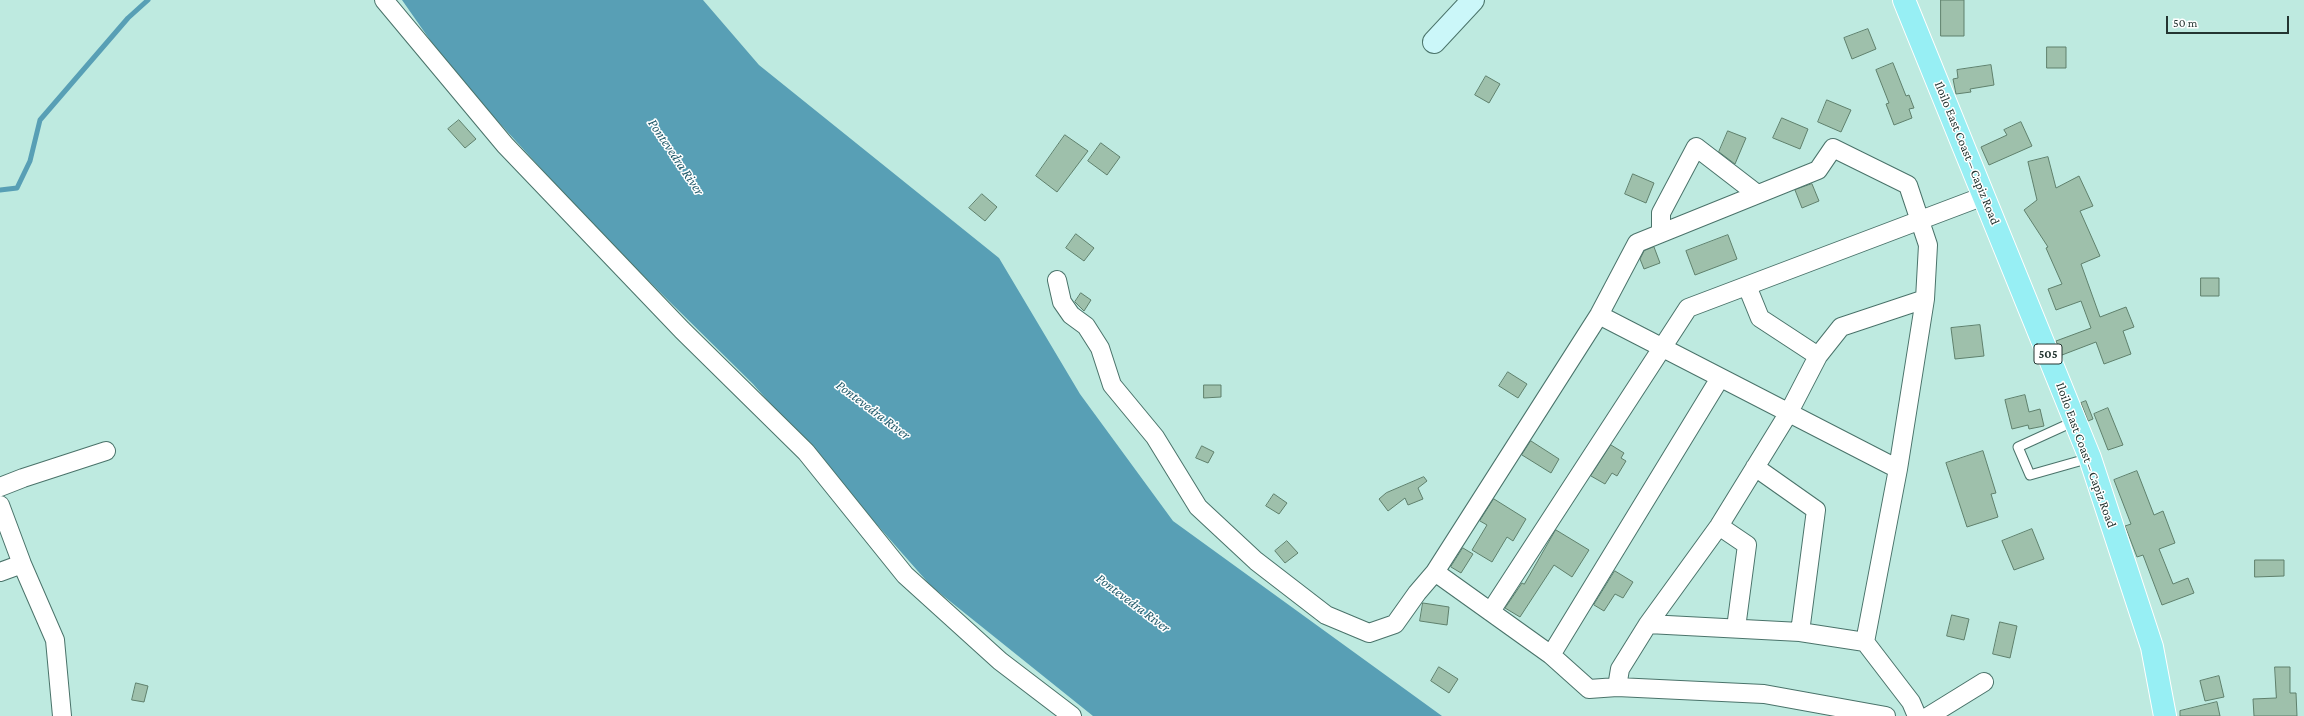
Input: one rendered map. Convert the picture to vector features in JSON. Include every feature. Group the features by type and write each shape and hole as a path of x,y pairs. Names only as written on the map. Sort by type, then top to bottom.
{"main road":[{"path":"1434,42 1473,0"},
{"name":"Iloilo East Coast – Capiz Road","path":"1904,0 2090,458 2152,647 2165,716"}],"street":[{"path":"384,0 505,145 682,330 806,452 904,575 1000,662 1072,716"},
{"path":"1661,232 1662,213 1696,147 1757,194"},
{"path":"1057,280 1062,302 1071,315 1086,326 1100,348 1112,384 1155,437 1198,506 1256,561 1326,615 1369,633 1395,624 1416,593 1435,572 1599,314 1637,243 1661,232 1818,170 1833,148 1908,185 1928,245 1925,299 1898,469 1865,642"},
{"path":"1491,611 1688,308 1984,196"},
{"path":"1747,286 1760,318 1818,356"},
{"path":"1617,687 1620,669 1648,624 1719,526 1788,414 1818,356 1841,327 1925,299"},
{"path":"1599,314 1788,414 1898,469"},
{"path":"1550,655 1720,378"},
{"path":"0,488 23,478 106,451"},
{"path":"1755,467 1816,510 1800,632"},
{"path":"0,505 22,564 56,640 62,716"},
{"path":"1719,526 1747,545 1736,628"},
{"path":"0,572 22,564"},
{"path":"1435,572 1550,655 1589,689 1617,687 1764,694 1886,716"},
{"path":"1648,624 1800,632 1865,642 1911,702 1917,716"},
{"path":"1929,716 1984,682"}],"lane":[{"path":"2075,421 2018,447 2030,475 2090,458"}],"water":[{"name":"Pontevedra River","path":"402,0 703,0 759,65 999,258 1080,394 1173,521 1442,716 1093,716 931,586 753,384 598,231 451,70"}],"building":[{"path":"1941,0 1964,0 1964,36 1941,36"},
{"path":"1868,29 1876,49 1852,59 1844,38"},
{"path":"2047,47 2066,47 2066,68 2047,68"},
{"path":"1893,63 1906,96 1909,95 1914,108 1909,109 1912,118 1894,125 1886,104 1889,103 1876,70"},
{"path":"1991,65 1994,85 1970,89 1971,92 1956,94 1953,79 1958,78 1957,70"},
{"path":"1486,76 1500,84 1489,103 1475,95"},
{"path":"1827,100 1851,110 1841,132 1818,122"},
{"path":"1782,118 1808,129 1800,149 1773,138"},
{"path":"459,120 476,139 465,148 448,129"},
{"path":"2021,122 2032,146 1989,165 1981,147 2007,135 2004,130"},
{"path":"1728,131 1746,138 1735,164 1719,152"},
{"path":"1065,135 1088,151 1057,192 1036,176"},
{"path":"1101,143 1120,157 1107,175 1088,161"},
{"path":"2048,157 2056,188 2079,176 2093,206 2080,211 2100,256 2081,264 2100,317 2126,307 2134,327 2123,331 2131,354 2104,364 2096,342 2062,355 2056,341 2091,328 2081,301 2056,310 2048,289 2062,284 2046,248 2048,247 2024,210 2037,200 2028,162"},
{"path":"1633,174 1654,183 1646,203 1625,194"},
{"path":"1812,184 1819,201 1802,208 1795,190"},
{"path":"982,194 997,207 985,221 969,208"},
{"path":"1076,234 1094,248 1084,261 1066,248"},
{"path":"1728,235 1737,259 1695,275 1686,251"},
{"path":"1654,247 1660,263 1644,269 1640,259 1644,251"},
{"path":"2201,278 2219,278 2219,296 2201,296"},
{"path":"1081,293 1091,300 1084,311 1075,302"},
{"path":"1980,325 1984,356 1955,359 1951,328"},
{"path":"1508,372 1527,384 1518,398 1499,386"},
{"path":"1204,385 1221,385 1221,397 1204,398"},
{"path":"2025,395 2029,412 2040,409 2044,426 2029,429 2028,425 2012,429 2005,400"},
{"path":"2086,401 2093,419 2088,421 2081,403"},
{"path":"2108,408 2123,445 2108,450 2094,414"},
{"path":"1531,441 1559,459 1551,473 1522,455"},
{"path":"1611,445 1624,453 1621,458 1626,461 1617,476 1612,473 1605,484 1591,476"},
{"path":"1202,446 1214,452 1208,463 1196,458"},
{"path":"1983,451 1996,493 1991,494 1998,517 1967,527 1946,463"},
{"path":"2137,471 2154,515 2163,511 2175,543 2159,549 2173,584 2188,578 2194,593 2162,605 2143,555 2137,557 2125,526 2131,524 2114,480"},
{"path":"1424,477 1427,481 1418,488 1423,499 1408,505 1405,498 1388,511 1379,499 1386,493"},
{"path":"1274,494 1287,503 1279,514 1266,506"},
{"path":"1494,499 1526,519 1513,541 1507,537 1492,562 1472,550 1487,525 1480,521"},
{"path":"2032,529 2044,559 2014,570 2002,541"},
{"path":"1556,530 1589,550 1572,577 1554,565 1520,617 1505,608 1522,583 1524,584"},
{"path":"1287,541 1298,553 1285,563 1275,551"},
{"path":"1463,548 1473,554 1461,573 1451,567"},
{"path":"2255,560 2284,560 2284,576 2255,577"},
{"path":"1615,571 1633,582 1623,598 1615,594 1604,611 1594,605"},
{"path":"1423,603 1449,607 1447,625 1420,621"},
{"path":"1952,615 1969,619 1964,640 1947,636"},
{"path":"2000,622 2017,626 2010,658 1993,654"},
{"path":"1439,667 1458,679 1449,693 1431,681"},
{"path":"2275,667 2290,667 2290,693 2296,693 2297,716 2254,716 2253,699 2276,698"},
{"path":"2219,676 2224,697 2205,701 2200,681"},
{"path":"136,683 148,686 144,702 132,700"},
{"path":"2217,702 2220,716 2180,716 2180,711"}],"waterway":[{"path":"0,190 17,188 30,161 40,120 128,18 148,0"}]}
